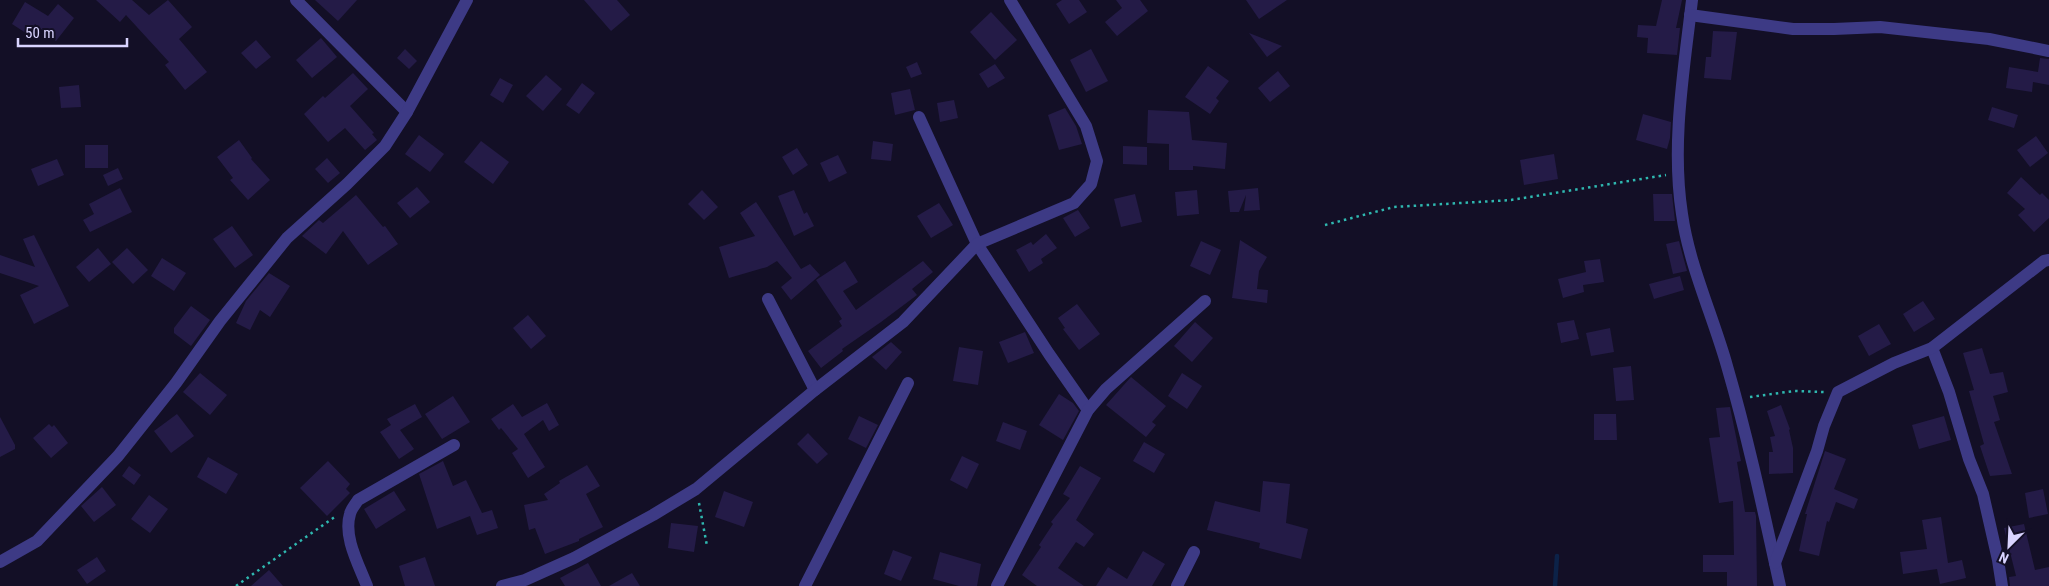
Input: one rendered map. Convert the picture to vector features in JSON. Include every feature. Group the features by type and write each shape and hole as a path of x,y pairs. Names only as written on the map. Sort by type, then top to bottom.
{"street":[{"path":"296,0 406,112"},
{"path":"0,562 37,541 118,456 287,238 347,184 385,146 406,112 467,0"},
{"path":"502,586 525,580 574,558 653,516 696,488 815,390 903,322 977,244 1074,203 1091,184 1097,161 1086,126 1010,0"},
{"path":"1692,0 1682,84 1677,174 1682,216 1697,273 1737,398 1780,586"},
{"path":"1690,15 1793,28 1880,27 1989,39 2049,51"},
{"path":"919,118 977,244 1088,410"},
{"path":"1775,563 1838,392 1894,363 1932,348 2044,261 2049,260"},
{"path":"768,299 815,390"},
{"path":"997,586 1088,410 1126,370 1205,301"},
{"path":"1932,348 1949,392 1969,459 1983,494 2002,586"},
{"path":"805,586 908,383"},
{"path":"367,586 353,551 348,527 350,513 358,500 454,446"},
{"path":"1177,586 1194,552"}],"path":[{"path":"1325,225 1394,207 1511,200 1677,174"},
{"path":"1737,398 1794,391 1838,392"},
{"path":"696,488 707,546"},
{"path":"236,586 358,500"}],"building":[{"path":"96,0 132,0 149,15 168,0 192,27 179,39 207,72 185,90 165,65 169,62 126,15 120,22"},
{"path":"315,0 357,0 338,21"},
{"path":"584,0 617,0 630,15 611,31"},
{"path":"1062,0 1079,0 1087,12 1069,24 1056,4"},
{"path":"1116,0 1140,0 1148,11 1117,36 1105,22 1122,8"},
{"path":"1246,0 1287,0 1259,19"},
{"path":"1662,0 1682,0 1676,28 1680,28 1677,55 1647,53 1648,38 1637,37 1638,25 1656,26"},
{"path":"25,2 48,16 58,4 74,18 56,41 35,24 29,35 12,24"},
{"path":"991,12 1017,40 995,60 970,32"},
{"path":"1713,31 1737,32 1731,80 1704,78 1706,57 1711,57"},
{"path":"1249,33 1282,46 1267,57"},
{"path":"321,38 337,57 312,78 296,60"},
{"path":"256,40 271,57 256,69 241,53"},
{"path":"405,49 417,61 409,69 397,58"},
{"path":"1091,49 1108,81 1086,92 1070,60"},
{"path":"2040,58 2049,59 2049,85 2033,82 2032,92 2006,88 2009,67 2038,72"},
{"path":"917,62 922,74 911,78 906,67"},
{"path":"995,64 1005,78 988,88 979,74"},
{"path":"1208,66 1229,81 1216,98 1219,101 1210,114 1185,97"},
{"path":"1278,71 1290,86 1270,102 1258,88"},
{"path":"353,73 368,89 350,106 374,133 372,134 377,140 365,150 345,128 328,142 304,114 323,96 325,98"},
{"path":"546,75 562,89 543,111 526,96"},
{"path":"500,78 513,85 503,103 490,95"},
{"path":"582,83 595,93 579,114 566,105"},
{"path":"79,85 81,107 61,108 59,87"},
{"path":"910,89 915,110 895,115 891,93"},
{"path":"954,100 958,118 940,122 937,103"},
{"path":"1992,107 2018,115 2014,128 1988,120"},
{"path":"1065,108 1076,126 1082,144 1059,150 1048,115"},
{"path":"1148,110 1189,112 1192,140 1227,143 1225,169 1193,166 1193,170 1169,170 1169,144 1147,143"},
{"path":"1643,114 1671,122 1667,149 1636,140"},
{"path":"419,135 444,154 430,172 405,154"},
{"path":"2036,136 2048,153 2030,167 2017,150"},
{"path":"239,140 251,159 270,180 248,200 230,180 233,178 217,157"},
{"path":"481,141 509,162 493,184 464,162"},
{"path":"873,141 893,144 891,161 871,159"},
{"path":"85,145 108,145 108,168 85,168"},
{"path":"1123,146 1147,147 1147,165 1123,164"},
{"path":"797,148 808,165 793,175 782,157"},
{"path":"1554,154 1558,179 1524,185 1520,160"},
{"path":"838,155 847,173 829,182 820,163"},
{"path":"327,158 340,173 328,183 315,169"},
{"path":"57,159 64,175 38,186 31,169"},
{"path":"118,168 123,179 108,186 103,175"},
{"path":"2021,177 2040,195 2042,193 2049,200 2049,218 2034,232 2018,215 2025,209 2007,193"},
{"path":"417,187 430,202 410,218 397,203"},
{"path":"120,188 132,212 90,232 83,220 94,214 89,204"},
{"path":"1258,188 1260,210 1244,211 1246,195 1239,212 1230,212 1228,191"},
{"path":"702,190 718,207 704,220 688,204"},
{"path":"794,190 804,214 807,212 814,226 794,236 778,196"},
{"path":"1197,190 1199,214 1177,216 1175,192"},
{"path":"1135,194 1142,222 1121,227 1114,199"},
{"path":"1653,194 1672,194 1675,221 1654,221"},
{"path":"356,195 383,227 385,226 398,244 368,265 343,231 326,254 302,236 319,220 323,223"},
{"path":"756,202 801,269 810,264 820,275 791,300 781,287 792,278 777,261 767,267 729,278 719,247 755,236 740,213"},
{"path":"939,203 953,225 931,238 917,216"},
{"path":"1078,210 1090,228 1075,237 1063,218"},
{"path":"232,226 253,255 235,268 213,239"},
{"path":"1046,234 1057,248 1041,259 1043,263 1029,272 1016,250 1031,242 1033,245"},
{"path":"34,235 69,306 34,324 20,295 39,286 0,273 0,255 35,267 23,239"},
{"path":"1240,240 1267,257 1259,271 1257,289 1268,290 1267,303 1232,298"},
{"path":"1201,241 1221,250 1210,275 1190,266"},
{"path":"1679,241 1687,271 1673,274 1666,244"},
{"path":"98,248 111,264 89,282 76,267"},
{"path":"127,248 148,270 133,284 112,262"},
{"path":"162,258 186,273 174,291 151,276"},
{"path":"1600,259 1604,282 1583,285 1584,292 1563,298 1558,279 1586,272 1584,261"},
{"path":"845,261 858,282 843,291 856,310 923,261 933,272 912,289 917,295 842,349 843,351 821,368 808,351 842,326 839,321 842,319 816,280"},
{"path":"269,273 290,286 270,317 260,310 250,330 236,323 246,301"},
{"path":"1680,276 1684,290 1654,299 1649,284"},
{"path":"1923,301 1935,319 1914,332 1903,314"},
{"path":"1077,304 1100,334 1079,350 1063,329 1065,328 1058,318"},
{"path":"191,306 210,320 191,346 174,333 174,328"},
{"path":"528,315 546,336 531,349 513,328"},
{"path":"1574,320 1579,339 1561,343 1557,323"},
{"path":"1195,322 1213,338 1192,362 1174,346"},
{"path":"1879,324 1891,344 1869,356 1858,336"},
{"path":"1610,328 1614,352 1591,356 1586,333"},
{"path":"1025,332 1034,353 1008,363 999,342"},
{"path":"891,342 902,352 886,370 872,357"},
{"path":"959,347 983,351 978,385 953,381"},
{"path":"1982,348 1990,374 2003,372 2008,392 1993,396 2000,420 1994,422 2012,474 1990,476 1980,446 1984,444 1969,391 1974,390 1963,353"},
{"path":"1631,366 1634,400 1616,401 1613,368"},
{"path":"200,373 227,395 210,415 183,392"},
{"path":"1182,373 1202,386 1187,409 1168,396"},
{"path":"1131,377 1166,406 1152,422 1156,425 1146,437 1106,405"},
{"path":"1059,394 1073,403 1079,411 1063,440 1039,425"},
{"path":"453,396 470,422 442,439 425,414"},
{"path":"547,403 559,425 549,431 543,420 524,434 545,467 528,478 512,453 518,449 491,419 513,404 522,417"},
{"path":"415,404 422,417 400,430 414,449 399,459 380,432 391,425 387,419"},
{"path":"1781,405 1790,429 1793,448 1793,473 1769,474 1769,452 1773,452 1770,437 1775,436 1767,411"},
{"path":"1730,407 1741,461 1737,462 1745,512 1755,512 1756,516 1757,586 1727,586 1727,572 1703,572 1703,555 1734,555 1733,501 1719,503 1709,438 1720,437 1716,408"},
{"path":"177,414 194,436 171,453 154,431"},
{"path":"1594,414 1616,414 1617,440 1594,440"},
{"path":"859,416 878,425 866,448 848,439"},
{"path":"1944,416 1951,440 1919,449 1912,425"},
{"path":"0,417 15,445 15,449 0,457"},
{"path":"1003,422 1027,431 1020,450 996,441"},
{"path":"49,424 52,427 54,425 68,443 51,458 33,438"},
{"path":"808,433 828,454 817,464 797,444"},
{"path":"1144,442 1165,454 1154,473 1133,461"},
{"path":"1825,451 1846,459 1834,489 1858,499 1854,509 1836,502 1829,522 1827,521 1819,556 1799,551 1807,514 1805,514"},
{"path":"962,456 979,464 967,489 950,480"},
{"path":"208,457 238,474 226,494 197,477"},
{"path":"328,461 350,484 346,489 350,493 327,516 300,488"},
{"path":"443,461 453,486 466,480 482,513 492,510 498,528 477,535 470,516 437,529 419,474"},
{"path":"587,465 600,486 586,494 603,527 579,539 579,541 545,554 535,528 529,530 524,505 548,500 544,494 560,483 559,481"},
{"path":"129,466 141,475 134,485 122,476"},
{"path":"1080,466 1101,478 1076,520 1094,534 1084,547 1076,542 1058,568 1084,586 1037,586 1022,575 1041,547 1039,545 1053,524 1051,522 1070,498 1063,494"},
{"path":"1263,481 1290,484 1286,523 1308,529 1301,559 1259,548 1260,543 1207,530 1215,501 1260,512"},
{"path":"102,487 116,505 94,522 81,506"},
{"path":"2043,489 2048,514 2029,518 2025,493"},
{"path":"394,491 406,510 376,529 364,509"},
{"path":"724,491 753,502 744,527 715,517"},
{"path":"149,495 168,509 150,533 131,519"},
{"path":"1941,517 1948,563 1962,560 1966,578 1940,584 1937,569 1903,574 1900,552 1927,549 1922,520"},
{"path":"671,523 698,526 694,552 668,548"},
{"path":"2024,524 2035,570 2049,567 2049,586 2010,586 2009,577 2016,576 2004,528"},
{"path":"893,550 912,557 901,581 884,574"},
{"path":"1143,551 1165,564 1152,586 1096,586 1108,567 1127,579"},
{"path":"940,552 981,564 977,586 959,586 933,579"},
{"path":"97,557 106,571 87,584 77,570"},
{"path":"425,557 435,586 405,586 399,566"},
{"path":"588,563 601,586 565,586 560,578"},
{"path":"269,570 283,586 251,586"},
{"path":"632,573 640,586 609,586"}],"waterway":[{"path":"1555,586 1557,556"}]}
